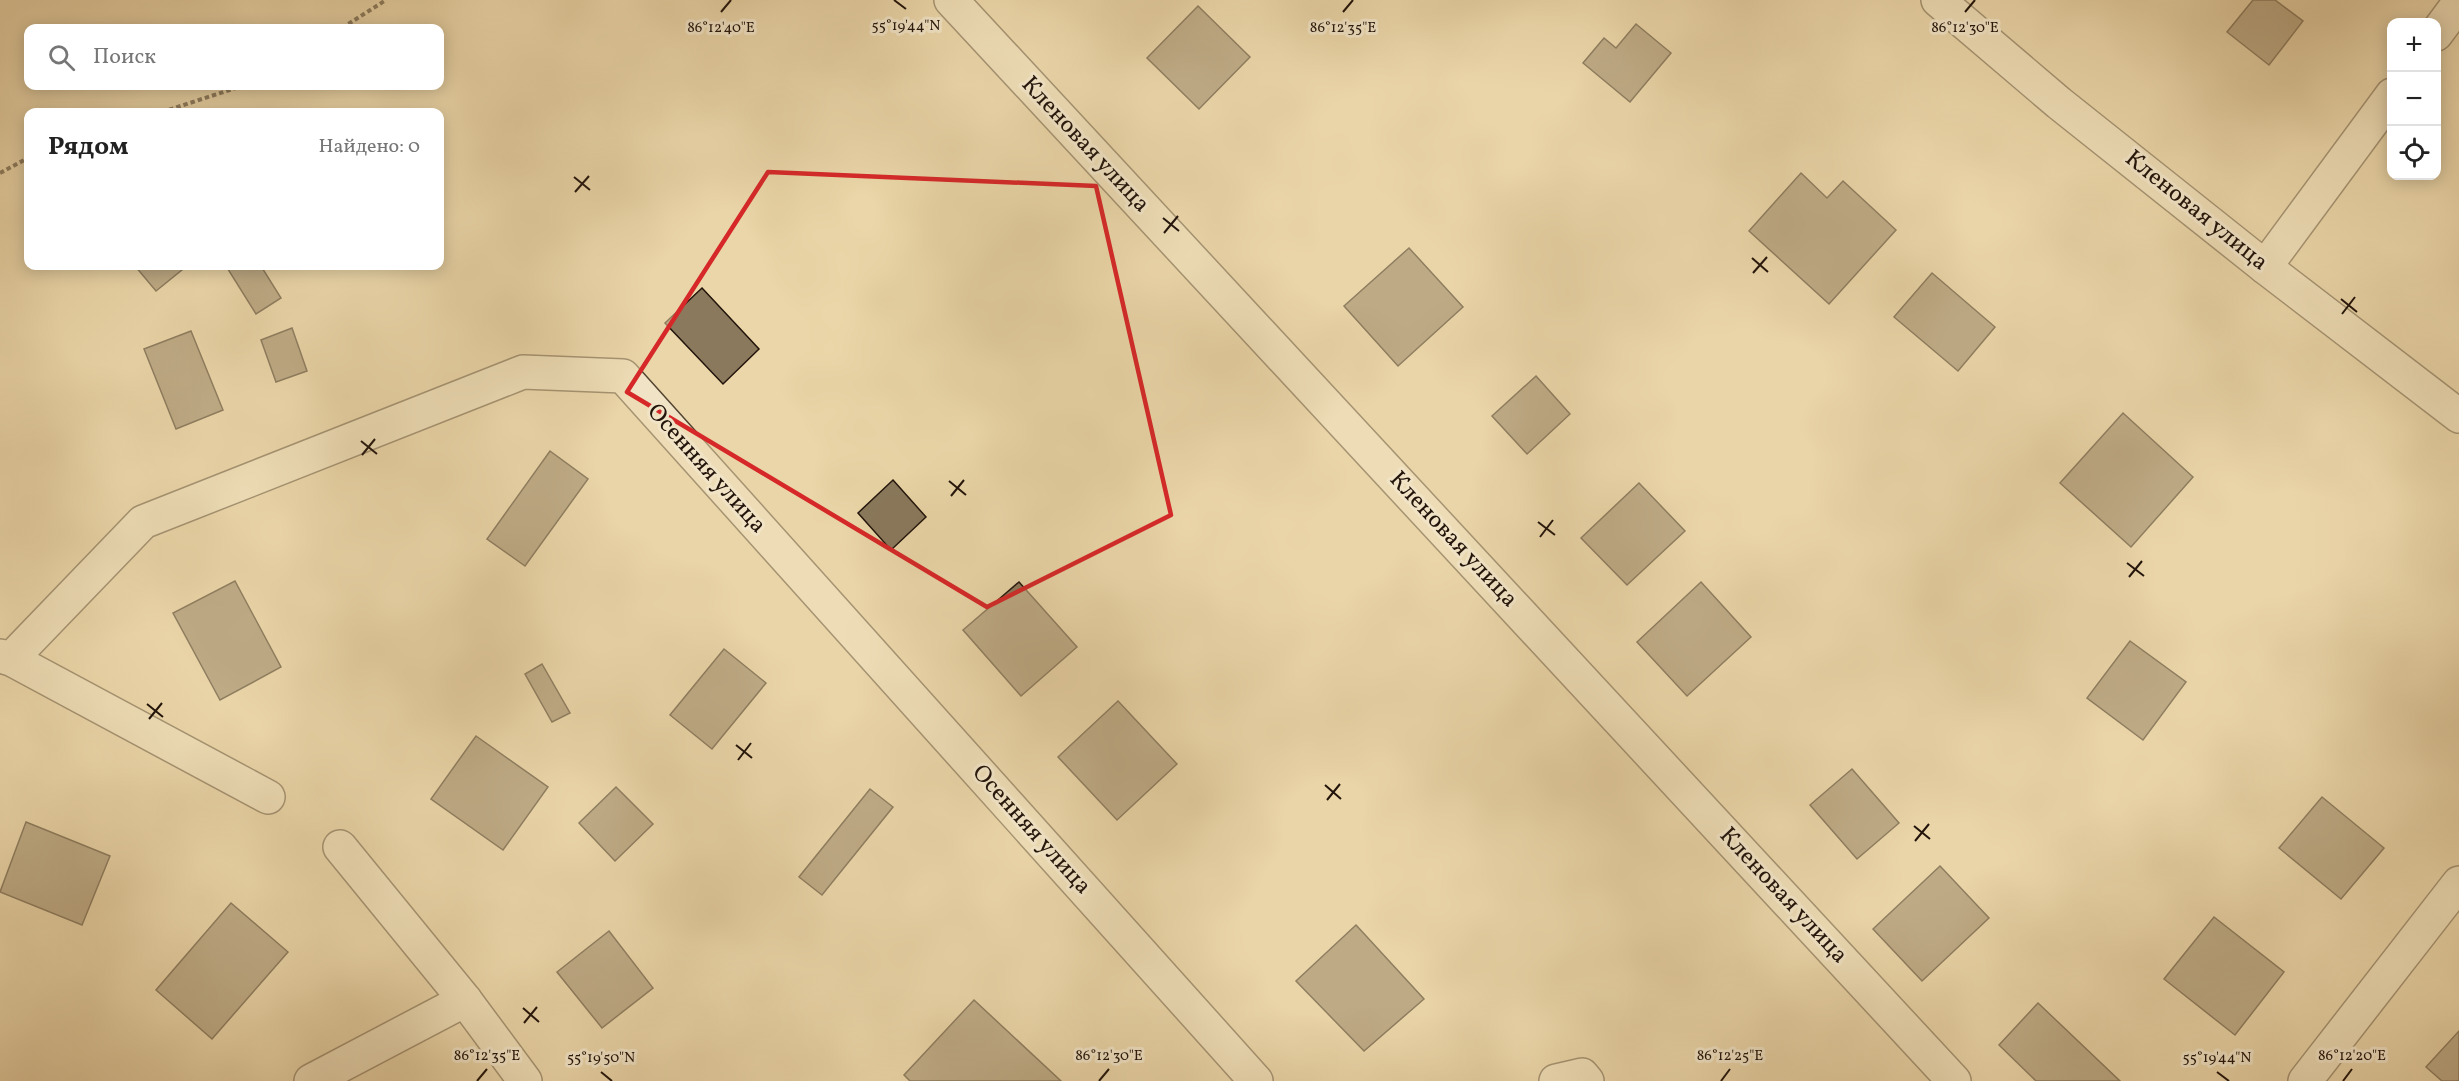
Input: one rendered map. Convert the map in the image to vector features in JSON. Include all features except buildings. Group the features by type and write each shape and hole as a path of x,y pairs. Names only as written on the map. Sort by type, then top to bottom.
{"street":[{"name":"Кленовая улица","path":"951,0 1954,1081"},
{"name":"Кленовая улица","path":"1938,0 2059,103 2265,267 2459,416"},
{"path":"2441,26 2459,3"},
{"path":"2265,267 2387,99"},
{"name":"Осенняя улица","path":"6,657 143,522 523,372 623,376 1256,1081"},
{"path":"6,657 268,797"},
{"path":"340,847 465,1000 525,1081"},
{"path":"2305,1081 2459,883"},
{"path":"311,1081 465,1000"},
{"path":"1556,1081 1582,1075 1587,1081"}],"path":[{"path":"348,24 386,0"},
{"path":"174,108 230,90"},
{"path":"0,173 24,160"}],"highlighted area":[{"path":"768,172 1096,186 1171,515 987,607 627,392"}]}
